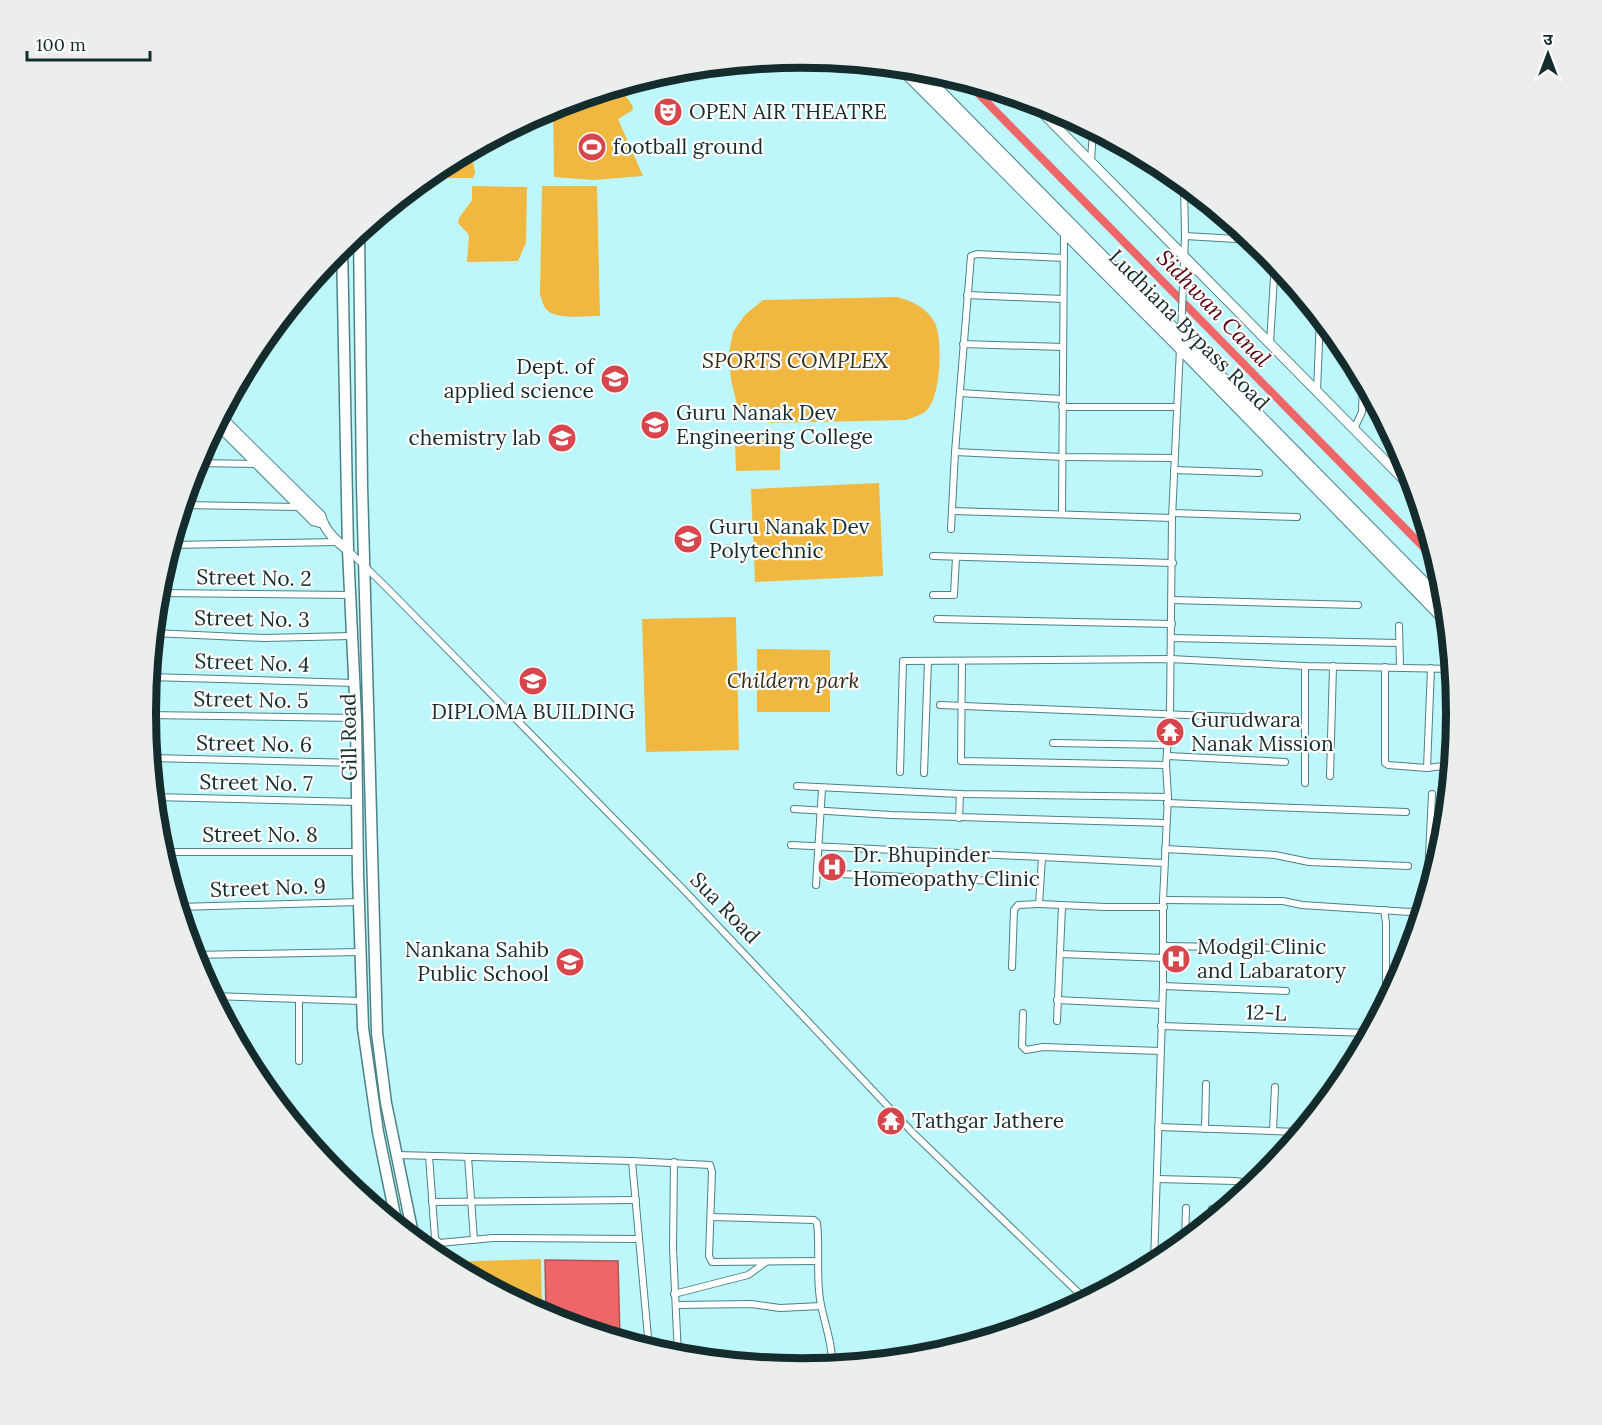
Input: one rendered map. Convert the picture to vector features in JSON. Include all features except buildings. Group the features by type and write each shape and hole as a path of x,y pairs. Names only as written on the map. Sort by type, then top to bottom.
{"highway":[{"name":"Ludhiana Bypass Road","path":"911,77 1064,232 1181,336 1437,611"},
{"name":"Ludhiana Bypass Road","path":"928,80 1435,595"}],"main road":[{"name":"Gill Road","path":"359,243 364,566 376,1033 386,1103 411,1226"},
{"name":"Gill Road","path":"342,259 348,550 356,717 361,1001 366,1060 376,1122 396,1213"}],"street":[{"path":"1046,116 1184,260 1270,343 1401,477"},
{"path":"1091,161 1092,137"},
{"path":"1155,1251 1164,958 1164,863 1168,800 1166,765 1170,714 1172,516 1185,195"},
{"path":"1062,514 1064,232"},
{"path":"1185,236 1238,239"},
{"path":"951,529 971,256 974,254 1064,258"},
{"path":"1270,343 1274,274"},
{"path":"967,294 1063,299"},
{"path":"1317,392 1320,329"},
{"path":"963,344 1063,347"},
{"path":"960,393 1062,399"},
{"path":"1354,429 1362,412 1363,395"},
{"path":"1062,407 1177,407"},
{"path":"222,429 314,521 322,523 321,516 226,422"},
{"path":"955,452 1063,457 1174,458"},
{"path":"206,463 258,464"},
{"path":"1174,470 1259,473"},
{"path":"1398,470 1398,474"},
{"path":"190,505 300,507"},
{"path":"952,511 1297,517"},
{"name":"Sua Road","path":"322,523 338,542 683,889 914,1134 1080,1294"},
{"path":"178,545 338,542"},
{"path":"933,556 1173,563"},
{"path":"933,595 954,595 956,557"},
{"name":"Street No. 2","path":"167,593 350,595"},
{"path":"1172,600 1358,604"},
{"path":"937,619 1172,624"},
{"path":"1399,626 1400,668"},
{"name":"Street No. 3","path":"161,633 264,638 351,636"},
{"path":"1171,638 1399,643"},
{"path":"900,772 903,661 1171,659 1305,666 1445,669"},
{"path":"924,772 928,661"},
{"path":"962,661 961,760 1166,765"},
{"path":"1305,666 1305,783"},
{"path":"1330,776 1333,666"},
{"path":"1386,667 1384,763 1427,768 1444,766"},
{"path":"1427,768 1431,668"},
{"name":"Street No. 4","path":"157,676 355,683"},
{"path":"940,705 1282,719"},
{"name":"Street No. 5","path":"156,715 356,717"},
{"path":"1053,743 1168,745"},
{"path":"1168,756 1284,762"},
{"name":"Street No. 6","path":"157,758 357,763"},
{"path":"797,786 822,789 1168,800 1406,812"},
{"path":"816,885 822,789"},
{"path":"959,818 960,794"},
{"path":"1429,859 1432,794"},
{"name":"Street No. 7","path":"162,797 358,802"},
{"path":"794,809 959,818 1166,823"},
{"path":"791,845 1164,863"},
{"path":"1165,849 1275,855 1309,862 1408,866"},
{"name":"Street No. 8","path":"171,852 358,852"},
{"path":"1039,904 1042,858"},
{"path":"817,873 1040,883"},
{"path":"1011,967 1014,910 1018,905 1270,901 1302,905 1415,911"},
{"name":"Street No. 9","path":"186,907 358,902"},
{"path":"1057,1021 1062,906"},
{"path":"1384,910 1386,983"},
{"path":"1164,946 1287,948"},
{"path":"203,955 360,952"},
{"path":"1060,954 1164,958"},
{"path":"1163,986 1286,991"},
{"path":"222,996 361,1001"},
{"path":"299,999 299,1061"},
{"path":"1058,1000 1162,1005"},
{"path":"1023,1012 1022,1046 1026,1050 1043,1047 1161,1051"},
{"name":"12-L","path":"1161,1026 1361,1033"},
{"path":"1205,1129 1206,1084"},
{"path":"1273,1131 1275,1087"},
{"path":"1158,1127 1291,1132"},
{"path":"397,1155 674,1162 710,1165 712,1172 710,1256 712,1262 817,1261"},
{"path":"429,1156 435,1238 439,1243 502,1237 639,1239"},
{"path":"468,1157 474,1240"},
{"path":"632,1161 648,1339"},
{"path":"674,1162 672,1240 677,1345"},
{"path":"1157,1179 1242,1182"},
{"path":"432,1202 636,1200"},
{"path":"1185,1230 1186,1208"},
{"path":"711,1218 814,1220 817,1223 817,1275 830,1357"},
{"path":"674,1294 748,1275 767,1262"},
{"path":"675,1305 751,1304 780,1308 821,1306"}],"green space":[{"name":"football ground","path":"623,93 633,110 618,119 643,176 593,180 554,177 553,117"},
{"path":"468,160 473,162 475,172 473,178 448,178 445,175"},
{"path":"472,186 527,187 526,243 518,261 467,262 469,235 458,223 472,200"},
{"path":"542,186 597,186 600,316 556,315 544,306 540,295"},
{"name":"SPORTS COMPLEX","path":"897,297 924,309 932,318 938,331 940,354 938,381 932,403 923,413 906,420 770,423 753,417 737,404 731,380 729,353 733,332 745,315 763,300"},
{"path":"780,440 780,470 736,471 735,441"},
{"path":"879,483 883,576 755,582 751,489"},
{"path":"736,617 739,750 646,752 642,619"},
{"name":"Childern park","path":"757,649 830,650 830,712 757,712"},
{"path":"541,1259 542,1303 516,1291 463,1261"}],"shaded area":[{"path":"545,1260 618,1261 620,1331 546,1304"}],"waterway":[{"name":"Sidhwan Canal","path":"977,92 1425,548"}],"place":[{"name":"OPEN AIR THEATRE","path":"668,112"},
{"name":"football ground","path":"592,147"},
{"name":"Dept. of applied science","path":"615,379"},
{"name":"Guru Nanak Dev Engineering College","path":"655,425"},
{"name":"chemistry lab","path":"562,438"},
{"name":"Guru Nanak Dev Polytechnic","path":"688,539"},
{"name":"DIPLOMA BUILDING","path":"533,681"},
{"name":"Gurudwara Nanak Mission","path":"1170,732"},
{"name":"Dr. Bhupinder Homeopathy Clinic","path":"832,867"},
{"name":"Modgil Clinic and Labaratory","path":"1176,959"},
{"name":"Nankana Sahib Public School","path":"570,962"},
{"name":"Tathgar Jathere","path":"891,1121"}]}
